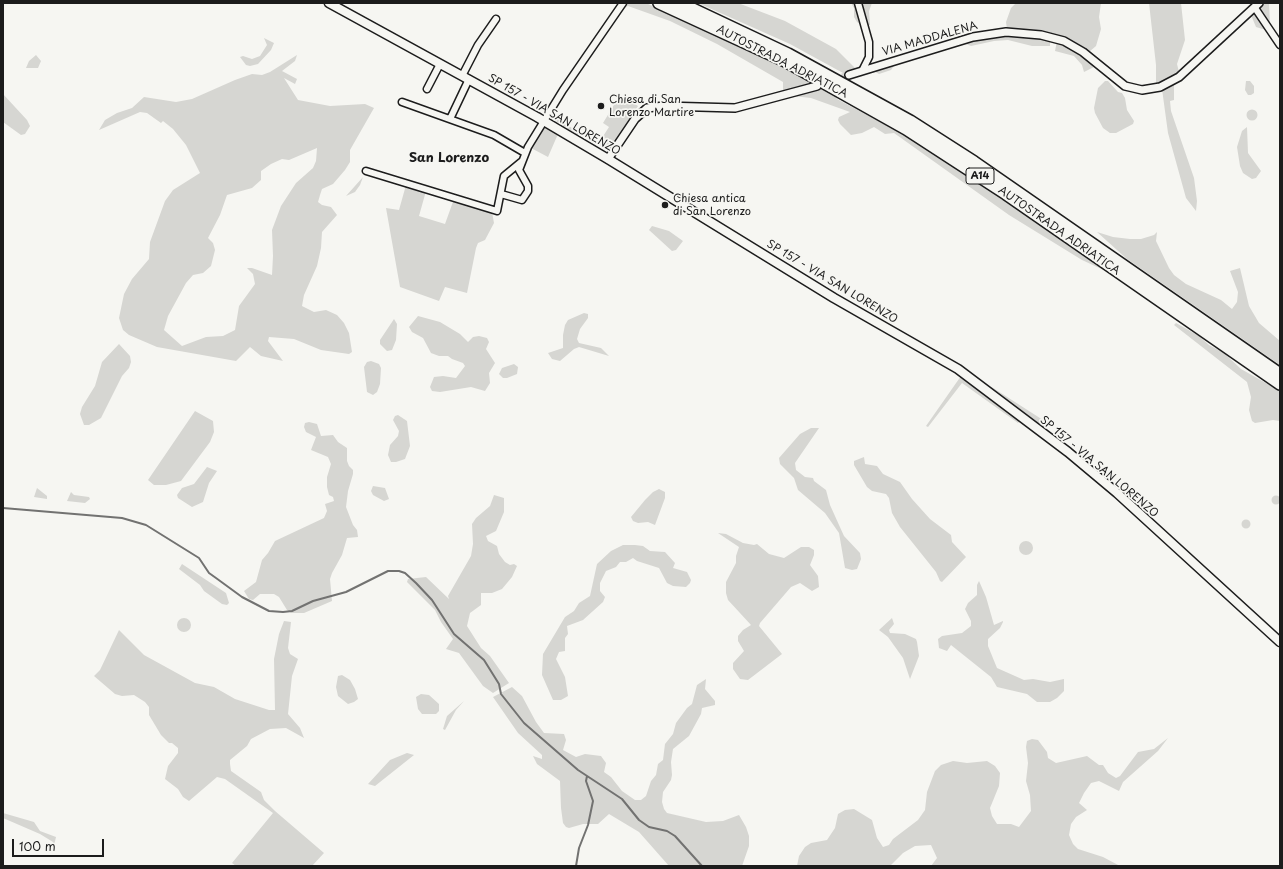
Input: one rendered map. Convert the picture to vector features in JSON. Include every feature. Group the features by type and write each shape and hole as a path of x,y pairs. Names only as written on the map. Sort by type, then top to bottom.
{"highway":[{"name":"AUTOSTRADA ADRIATICA","path":"658,3 785,61 906,129 1006,194 1280,384"},
{"name":"AUTOSTRADA ADRIATICA","path":"680,3 800,60 910,121 974,162 1280,374"}],"main road":[{"name":"SP 157 - VIA SAN LORENZO","path":"329,3 543,121 608,159 834,298 962,372 1068,452 1116,493 1280,642"}],"street":[{"path":"501,194 522,200 528,191 528,186 519,170 525,153 543,121 623,3"},
{"path":"858,3 869,42 869,57 864,70"},
{"path":"1257,5 1280,45"},
{"name":"VIA MADDALENA","path":"849,75 973,37 1006,32 1040,35 1064,41 1083,52 1125,86 1142,90 1160,87 1179,78 1228,30 1257,5"},
{"path":"450,120 478,45 496,19"},
{"path":"426,89 440,64"},
{"path":"608,159 635,119 647,108 664,106 734,108 817,86"},
{"path":"402,102 494,135 525,153"},
{"path":"366,171 497,211 504,176 522,161"}],"shaded area":[{"path":"626,3 646,3 768,59 818,84 740,104 783,90 783,82 717,44 670,21 628,6 622,9"},
{"path":"698,3 738,3 785,21 836,49 855,68 848,73 843,73 790,44"},
{"path":"851,3 872,3 869,11 870,25 863,26 857,22 854,17 854,8"},
{"path":"1016,3 1101,3 1099,17 1101,29 1096,46 1089,52 1066,39 1007,29 1006,22 1011,8"},
{"path":"1149,3 1181,3 1185,40 1177,64 1179,72 1171,79 1156,85 1156,65"},
{"path":"1261,3 1269,3 1270,25 1266,30 1256,27 1251,15"},
{"path":"1006,33 1050,40 1050,46 1032,46 1008,40 994,41 971,46 965,42"},
{"path":"264,38 274,43 271,50 258,64 250,66 246,65 240,57 243,56 252,59 260,56 267,45"},
{"path":"1057,41 1073,48 1096,66 1084,72 1082,65 1074,56 1055,51"},
{"path":"36,55 41,61 38,68 26,68 29,61"},
{"path":"297,55 295,61 282,71 297,79 295,84 284,78 298,100 330,106 365,104 374,108 350,150 350,162 345,170 333,184 322,189 318,202 322,205 331,207 337,215 322,232 321,248 317,266 304,295 302,306 314,312 326,310 337,315 344,323 349,333 352,352 349,354 321,350 294,339 269,337 268,341 283,361 261,356 250,347 236,361 157,347 129,335 123,330 119,318 124,294 132,279 149,259 150,242 165,201 173,190 200,173 186,145 173,129 163,121 161,123 147,113 140,112 99,130 105,120 117,113 132,108 144,97 176,102 192,99 252,74 262,75 270,72","holes":["317,148 316,161 313,168 296,183 281,206 272,230 272,275 252,268 247,268 253,274 255,284 239,306 235,330 223,336 206,337 182,346 164,330 168,316 186,283 193,275 203,273 211,266 215,250 213,243 208,238 220,215 227,195 252,188 261,180 261,171 282,159 289,160"]},
{"path":"894,66 891,70 879,74 872,70"},
{"path":"1105,81 1108,81 1118,92 1122,93 1125,98 1127,110 1134,121 1133,124 1116,133 1110,133 1103,128 1095,113 1094,108 1098,88"},
{"path":"1246,81 1250,81 1254,86 1254,93 1251,95 1248,95 1245,90"},
{"path":"1174,84 1174,100 1170,101 1171,111 1194,178 1197,201 1196,211 1186,198 1168,133 1162,89"},
{"path":"821,87 833,93 837,99 923,145 1063,238 1108,272 1082,260 1009,215 894,133 885,134 874,127 862,133 851,135 838,120 839,117 850,112 811,98 793,96"},
{"path":"3,94 27,120 30,126 25,134 21,135 3,122"},
{"path":"620,95 638,106 609,151 598,144 609,127 603,123"},
{"path":"1250,110 1254,110 1256,111 1256,119 1250,120 1247,117 1247,113"},
{"path":"553,114 554,117 572,128 576,122 577,123 574,129 579,132 578,135 551,118"},
{"path":"542,125 558,134 548,157 531,148"},
{"path":"1247,127 1248,153 1261,171 1256,178 1252,179 1243,173 1240,166 1237,147 1242,131"},
{"path":"363,177 355,192 346,196"},
{"path":"406,185 426,191 419,216 445,224 454,199 492,212 494,223 485,240 478,243 476,248 467,293 445,287 439,301 400,287 386,208 399,210"},
{"path":"652,226 669,231 683,241 676,250 672,251 649,230"},
{"path":"1097,232 1113,237 1141,239 1154,235 1157,232 1156,241 1174,275 1186,284 1221,300 1232,309 1237,302 1238,292 1230,271 1240,268 1249,306 1259,323 1280,341 1280,365 1127,259"},
{"path":"584,313 588,314 588,318 580,329 577,339 579,343 601,348 609,356 579,347 574,349 560,361 552,359 548,353 563,348 563,335 565,325 568,320"},
{"path":"418,316 440,322 460,334 468,342 473,337 479,336 487,338 489,342 486,349 495,363 489,373 490,383 485,391 471,387 440,392 432,391 430,387 434,377 443,376 456,378 465,366 463,363 448,356 439,356 431,353 423,338 412,332 409,327"},
{"path":"394,319 397,324 396,340 392,350 387,351 380,344 380,340"},
{"path":"1176,323 1224,353 1241,369 1280,391 1280,421 1273,420 1255,423 1252,421 1249,410 1251,397 1247,382 1174,325"},
{"path":"119,344 130,356 131,362 129,368 122,376 101,418 89,425 84,425 80,414 82,407 95,386 102,362"},
{"path":"371,361 379,364 381,368 380,384 377,392 373,395 367,392 364,367 367,362"},
{"path":"514,364 518,367 517,374 503,378 499,374 502,368"},
{"path":"961,376 1022,419 1018,423 962,383 928,427 926,426"},
{"path":"990,386 1043,420 1046,429"},
{"path":"195,411 213,421 214,432 210,442 181,481 166,485 154,485 148,480"},
{"path":"398,415 407,421 410,446 405,459 391,462 388,455 390,445 398,436 399,431 393,420 395,416"},
{"path":"309,422 317,424 321,436 333,435 338,442 347,448 347,461 353,470 353,474 348,491 346,507 353,525 357,530 358,537 347,538 342,555 332,573 330,579 332,601 304,613 291,613 287,610 279,597 274,594 260,594 253,600 249,599 244,591 256,582 262,560 275,541 324,518 327,511 325,504 334,501 333,497 329,495 327,487 327,477 331,464 328,457 311,450 316,437 306,432 304,427 305,423"},
{"path":"811,428 819,428 795,463 796,470 805,477 813,478 814,481 826,490 830,505 844,536 860,553 861,559 857,569 852,570 845,568 839,533 825,513 798,490 794,478 780,464 779,458 800,434"},
{"path":"864,457 865,464 877,466 883,474 900,482 912,499 930,519 951,535 952,542 966,557 942,582 940,581 936,572 900,527 892,513 889,498 886,494 872,491 867,487 854,465 854,461"},
{"path":"207,467 217,471 209,483 203,502 192,507 178,498 177,495 182,488 194,484"},
{"path":"373,486 385,488 389,499 384,501 373,495 371,491"},
{"path":"37,488 47,496 47,499 34,497"},
{"path":"659,489 665,492 665,498 655,525 648,522 638,523 633,521 631,517 653,492"},
{"path":"71,492 74,495 89,497 90,499 85,503 67,501"},
{"path":"494,495 504,498 504,512 496,531 486,536 488,541 497,546 499,554 505,562 510,565 514,564 517,566 512,577 502,589 492,593 481,593 481,605 470,613 467,626 481,648 490,656 509,683 493,693 483,686 459,653 446,649 453,639 441,622 435,610 407,582 408,579 426,577 449,599 448,596 471,556 473,544 472,524 476,518 490,506"},
{"path":"1274,496 1278,496 1280,500 1278,504 1274,504 1272,502 1272,498"},
{"path":"1244,520 1248,520 1250,524 1248,528 1244,528 1242,526 1242,522"},
{"path":"718,533 726,534 743,543 754,545 757,544 769,554 784,558 801,547 809,547 814,550 814,555 810,565 818,576 819,587 812,591 800,583 791,587 760,623 759,626 782,654 748,680 740,679 733,669 733,663 744,651 738,641 738,636 743,630 751,625 728,600 726,593 726,582 736,563 736,556 739,547"},
{"path":"1023,541 1029,541 1033,545 1033,551 1029,555 1023,555 1019,551 1019,545"},
{"path":"623,545 643,546 650,551 665,552 675,563 673,568 687,572 691,580 690,583 686,587 673,586 667,583 659,568 637,561 633,558 626,562 620,562 616,567 606,571 600,583 600,591 605,597 603,602 583,620 567,626 568,634 565,638 565,651 559,652 556,659 565,677 568,696 561,700 553,700 542,675 543,654 565,617 574,611 579,603 590,596 597,564 611,551"},
{"path":"182,564 226,593 229,603 227,605 222,604 204,591 200,585 179,569"},
{"path":"979,581 986,597 994,625 1003,621 1000,628 988,639 988,646 997,668 1024,680 1033,679 1050,682 1064,679 1064,691 1057,698 1050,702 1037,702 1027,694 997,687 991,677 951,645 947,651 939,648 938,639 942,636 962,633 971,626 971,621 965,609 968,603 977,595 977,585"},
{"path":"181,618 187,618 191,622 191,628 187,632 181,632 177,628 177,622"},
{"path":"892,618 894,624 889,630 890,633 905,634 916,639 917,642 919,656 910,679 903,658 888,637 879,630"},
{"path":"284,621 291,622 288,648 290,654 298,659 292,676 288,714 300,728 304,738 286,728 270,729 251,739 247,746 230,760 231,771 261,792 264,800 275,811 324,853 312,866 236,866 232,863 273,813 225,779 217,777 189,801 183,797 178,789 165,779 168,766 178,753 178,748 172,743 169,743 161,735 149,715 149,707 145,702 134,695 122,696 115,694 94,676 100,670 119,630 144,655 195,683 214,687 235,699 269,710 275,710 274,659 279,634"},
{"path":"342,675 350,680 358,699 348,704 338,696 336,687 338,676"},
{"path":"706,679 705,689 715,701 715,705 702,708 701,714 689,736 673,749 671,780 663,792 662,802 667,813 706,822 723,821 739,815 749,836 749,846 742,866 669,866 639,832 609,814 598,824 583,824 569,828 566,827 563,823 561,808 560,781 537,764 533,756 542,759 542,755 518,733 493,697 512,687 522,696 536,722 544,733 564,734 566,740 563,750 576,757 585,754 601,756 606,763 604,772 611,777 622,791 635,800 641,800 646,796 651,781 656,775 658,764 663,760 665,744 673,734 676,723 687,708 692,704 697,685"},
{"path":"421,694 429,695 439,704 439,711 436,714 422,714 418,709 416,697"},
{"path":"464,701 456,710 445,730 443,729 447,716"},
{"path":"1168,738 1158,751 1123,782 1119,791 1099,781 1091,783 1079,803 1087,810 1076,817 1071,824 1069,835 1073,844 1078,849 1103,857 1120,866 931,866 937,858 931,845 915,846 903,853 890,866 797,866 799,856 805,847 811,843 827,840 835,828 838,814 845,810 854,809 872,820 877,838 883,847 889,845 893,839 918,820 925,810 927,792 935,771 941,765 953,761 967,763 987,761 995,766 1000,773 999,786 990,808 992,816 997,824 1011,824 1019,827 1031,811 1030,795 1026,781 1028,763 1026,747 1027,741 1032,739 1038,740 1047,752 1048,758 1056,763 1087,756 1099,765 1103,765 1108,773 1116,778 1120,776 1138,752 1154,749"},
{"path":"407,753 414,755 375,786 368,784 390,760"},
{"path":"3,813 34,822 40,831 56,837 53,850 53,842 40,834 3,818"}],"waterway":[{"path":"3,508 122,518 146,525 199,558 209,573 242,597 269,611 292,611 313,601 346,592 388,571 399,571 405,573 432,600 454,634 484,660 499,684 501,694 524,723 578,770 622,799 639,820 649,827 667,831 675,836 702,866"},
{"path":"576,866 579,848 588,825 593,801 586,781 587,776"}],"tunnel":[{"path":"832,80 849,75"}],"place":[{"name":"Chiesa di San Lorenzo Martire","path":"601,106"},
{"name":"Chiesa antica di San Lorenzo","path":"665,205"}],"district":[{"name":"San Lorenzo","path":"449,158"}]}
